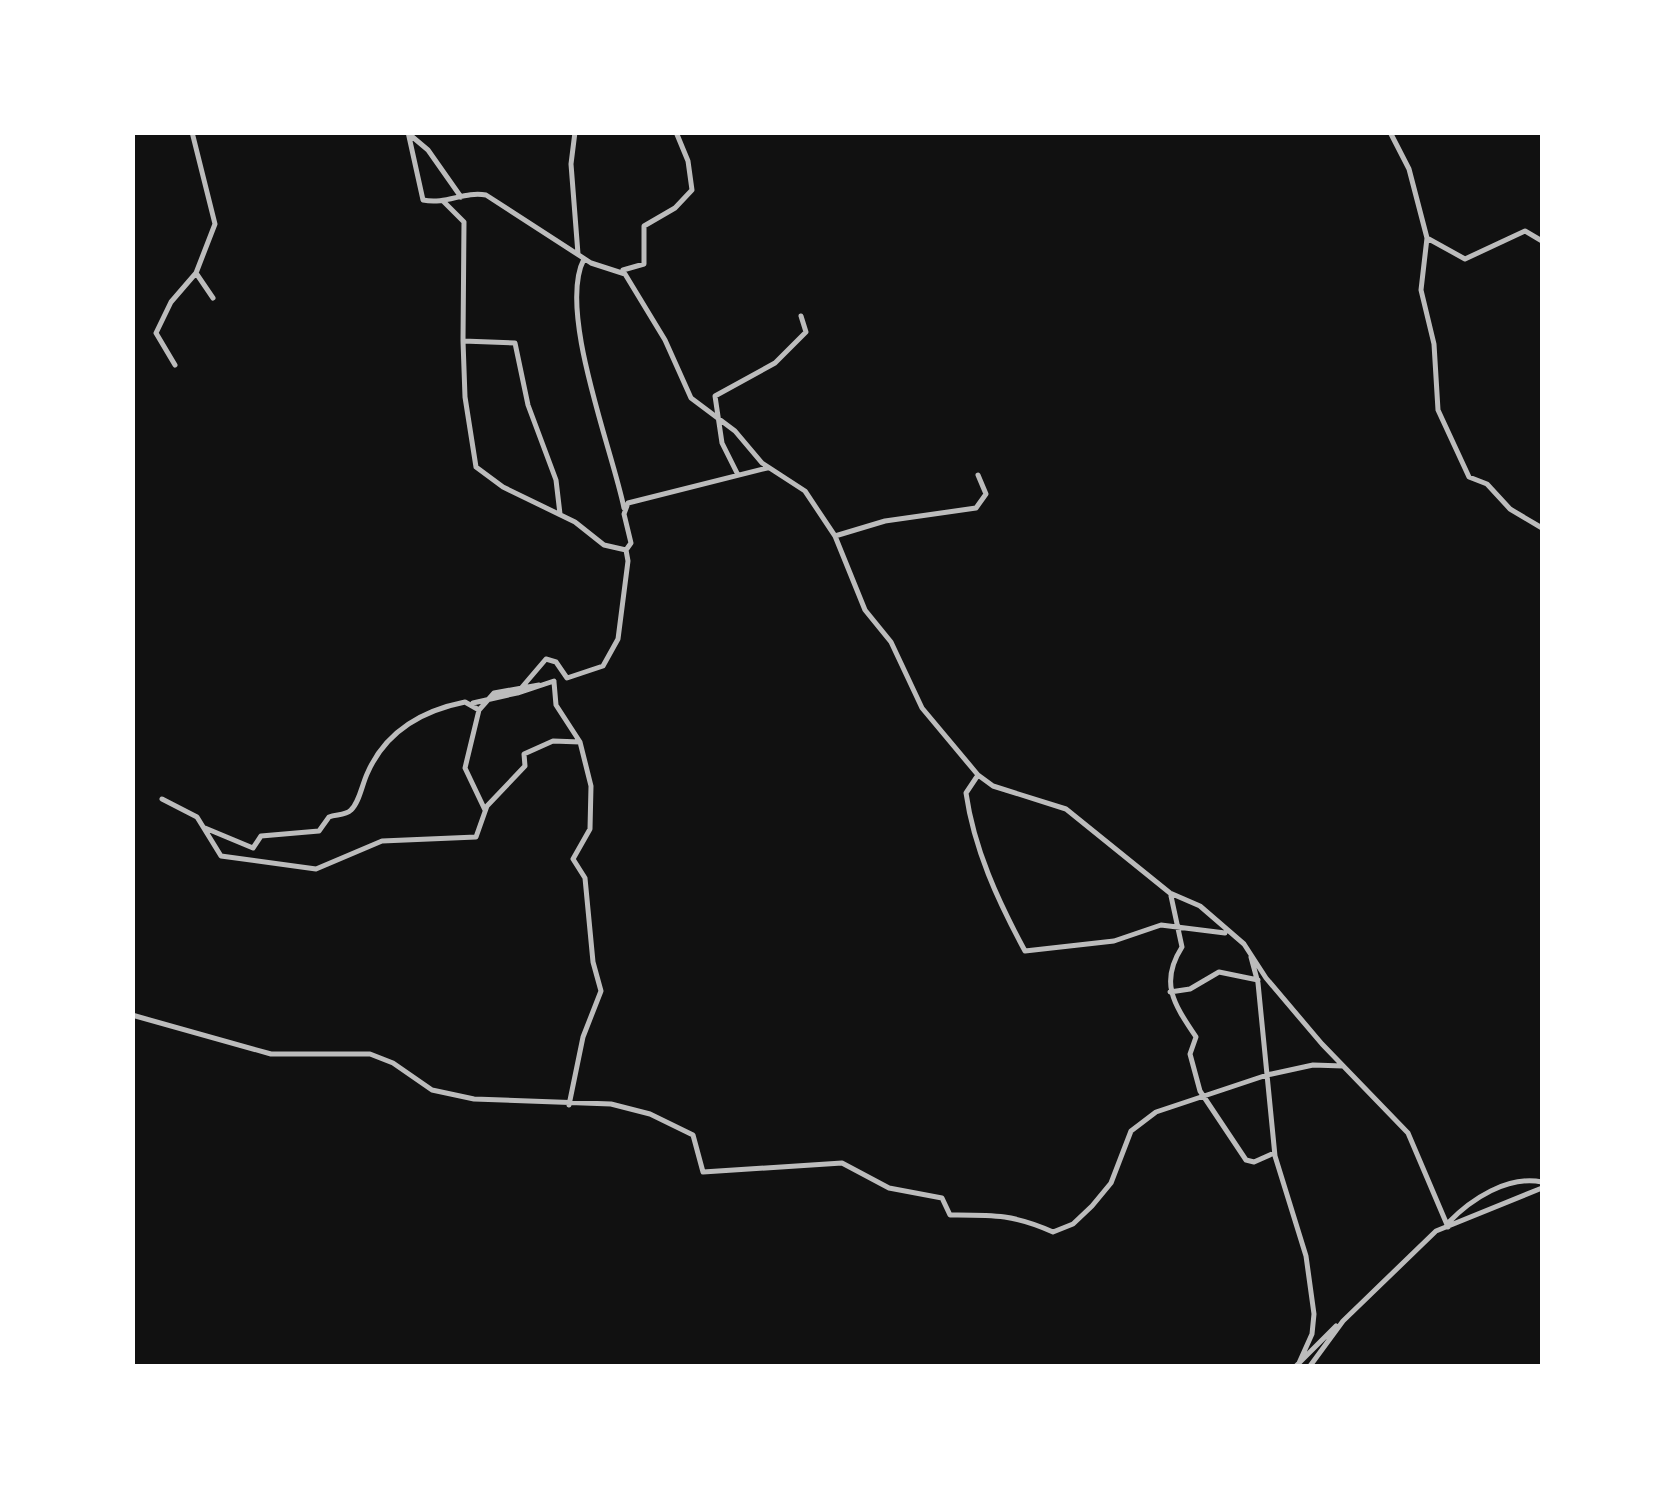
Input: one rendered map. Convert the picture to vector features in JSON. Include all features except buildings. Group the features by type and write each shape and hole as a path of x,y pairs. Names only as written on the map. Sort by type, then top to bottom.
{"street":[{"path":"176,366 156,334 172,302 196,273 215,224 192,132"},
{"path":"484,810 465,768 478,710 486,700 526,686 597,670 612,655 626,550 631,538 582,351 577,288 581,256 570,164 575,132"},
{"path":"620,271 644,264 644,226 675,208 692,190 686,154 676,132"},
{"path":"1390,132 1410,169 1427,238 1420,290 1434,344 1438,410 1469,477 1486,484 1510,509 1542,528"},
{"path":"409,133 428,150 461,197"},
{"path":"409,133 420,196 428,202 477,193 496,199 581,256 620,271 630,280 658,325 688,394 767,468 784,474 805,491 835,536 866,610 891,642 922,708 978,774 993,786 1066,808 1170,893 1200,906 1247,947 1261,978 1408,1133 1446,1226"},
{"path":"444,202 464,222 465,397 476,467 503,487 560,514 604,545 626,550"},
{"path":"1427,238 1465,259 1525,231 1542,241"},
{"path":"196,273 212,298"},
{"path":"737,473 724,452 714,400 719,392 775,364 806,332 801,316"},
{"path":"463,341 515,343 528,405 556,480 560,514"},
{"path":"624,508 628,502 767,468"},
{"path":"835,536 873,524 976,508 986,494 978,474"},
{"path":"517,694 546,659 554,660 567,678"},
{"path":"554,682 556,705 580,742 592,810 589,832 573,861 586,878 593,962 601,991 584,1036 569,1105"},
{"path":"162,799 190,812 204,828 226,841 253,848 262,836 319,831 329,817 348,813 355,806 376,756 394,733 444,707 517,694 539,685"},
{"path":"473,703 478,710"},
{"path":"204,828 212,848 230,860 316,869 382,840 476,838 484,810 524,767 524,754 550,742 580,742"},
{"path":"978,774 966,794 974,837 1025,951 1114,941 1157,926 1228,932"},
{"path":"1170,893 1182,949 1174,959 1169,992 1196,1036 1190,1054 1200,1090 1246,1160 1254,1162 1274,1152"},
{"path":"1169,992 1190,989 1219,972 1261,978"},
{"path":"1261,978 1265,1076 1274,1152 1310,1277 1314,1324 1298,1365"},
{"path":"132,1015 260,1052 370,1054 393,1063 437,1092 474,1099 618,1105 681,1126 696,1138 703,1172 842,1164 885,1186 942,1198 950,1215 990,1212 999,1218 1039,1223 1053,1232 1073,1224 1111,1183 1132,1130 1157,1111 1265,1076 1313,1066 1342,1066"},
{"path":"1298,1365 1480,1197 1518,1180 1542,1185"},
{"path":"1446,1226 1542,1185"},
{"path":"1310,1366 1344,1321"}]}
